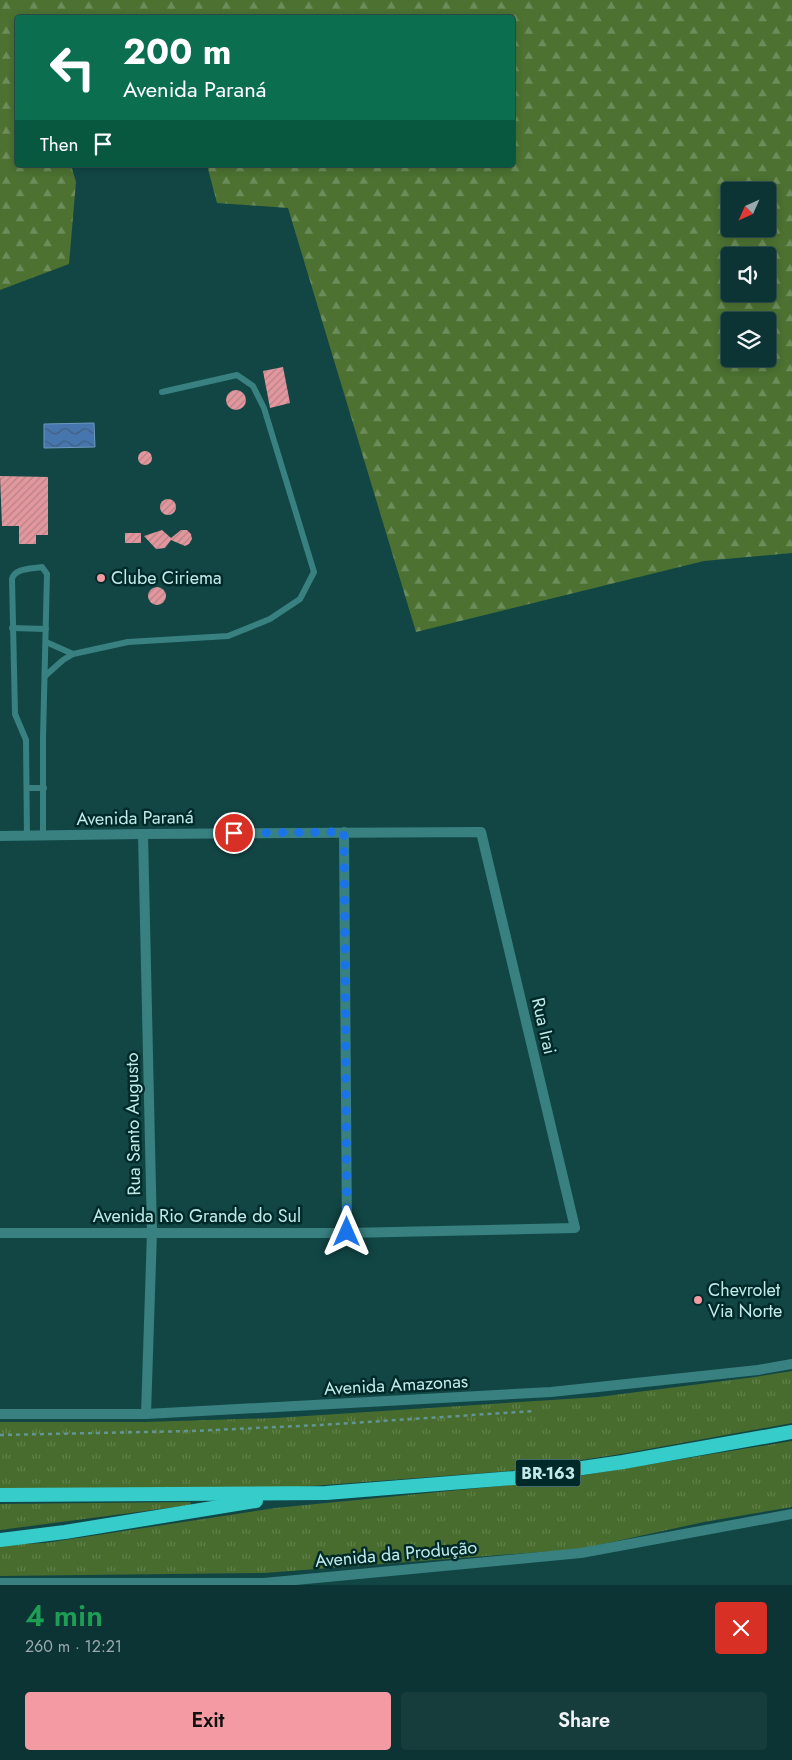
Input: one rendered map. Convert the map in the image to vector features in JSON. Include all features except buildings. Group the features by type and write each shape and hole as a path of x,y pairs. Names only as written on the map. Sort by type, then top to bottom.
{"highway":[{"name":"BR-163","path":"0,1495 302,1494 514,1478 623,1462 792,1432"},
{"name":"BR-163","path":"0,1540 65,1532 302,1494"}],"street":[{"path":"344,832 347,1232"},
{"name":"Avenida Paraná","path":"0,836 481,832"},
{"name":"Rua Irai","path":"481,832 575,1228"},
{"name":"Rua Santo Augusto","path":"143,834 152,1232 146,1414"},
{"name":"Avenida Rio Grande do Sul","path":"0,1233 347,1232 575,1228"},
{"name":"Avenida Amazonas","path":"0,1414 146,1414 570,1391 758,1370 792,1364"},
{"name":"Avenida da Produção","path":"0,1582 264,1583 582,1553 792,1514"}],"lane":[{"path":"45,676 62,660 73,654 128,642 228,636 270,619 300,599 314,572 264,408 253,386 236,376 162,392"},
{"path":"28,836 26,740 15,714 12,579 13,575 18,571 42,567 47,574 43,836"},
{"path":"12,628 46,629"},
{"path":"46,642 73,654"},
{"path":"27,788 44,788"}],"path":[{"path":"0,1434 302,1426 534,1411"}],"green space":[{"path":"0,0 792,0 792,553 704,561 416,632 288,208 217,203 208,167 515,167 515,15 15,15 15,167 72,167 76,182 69,264 0,290"},
{"path":"792,1371 792,1423 621,1454 509,1471 272,1489 0,1488 0,1422 145,1422 275,1418 598,1397"},
{"path":"792,1441 792,1507 704,1522 580,1549 264,1573 0,1576 0,1545 45,1543 275,1508 542,1482"},
{"path":"190,1502 191,1505 0,1530 0,1504"}],"water":[{"path":"94,423 95,447 44,448 44,424"}],"place":[{"name":"Clube Ciriema","path":"101,578"},
{"name":"Chevrolet Via Norte","path":"698,1300"}],"route":[{"path":"234,833 344,832 347,1232"}]}
